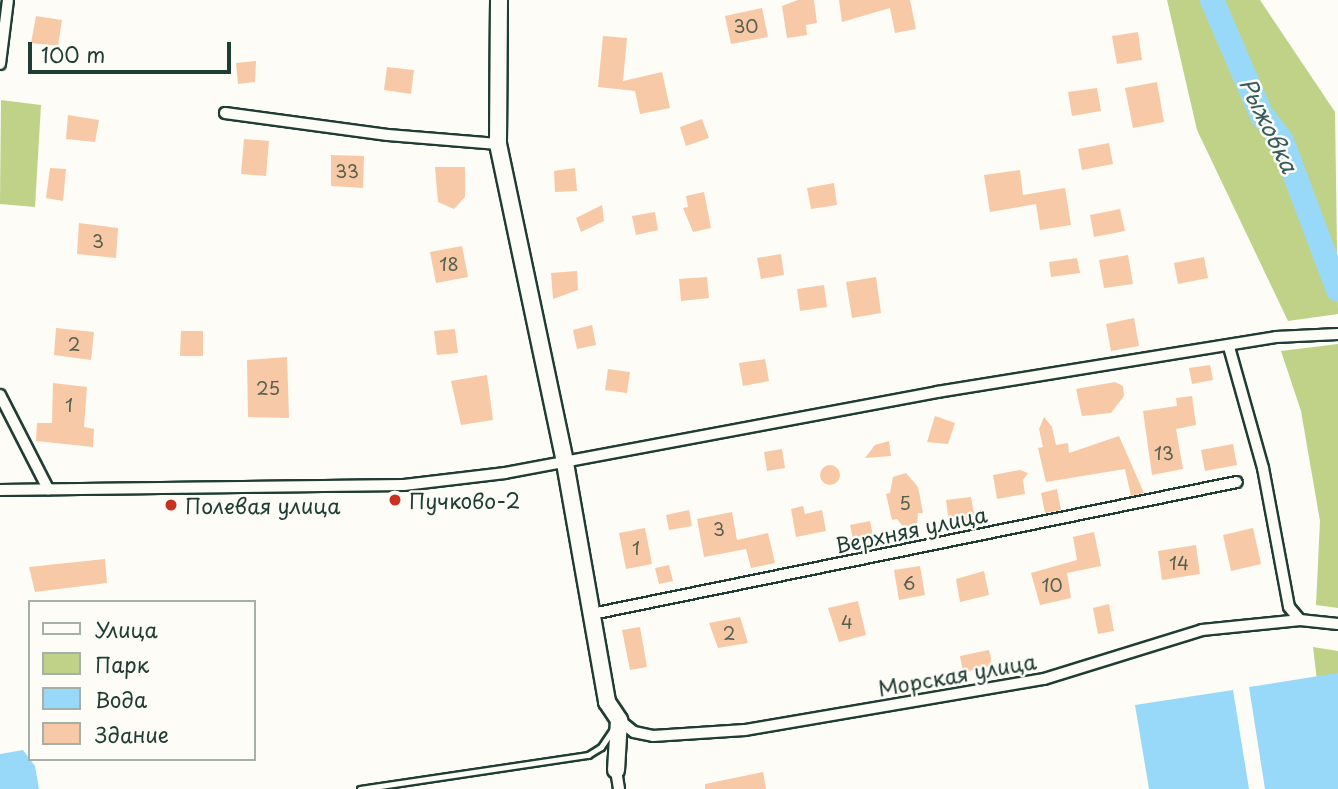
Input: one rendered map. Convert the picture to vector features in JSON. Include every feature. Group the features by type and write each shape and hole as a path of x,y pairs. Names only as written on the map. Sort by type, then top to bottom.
{"street":[{"path":"0,64 8,0"},
{"path":"499,0 498,144 565,463 607,702 618,720 616,770 619,789"},
{"path":"225,113 388,135 498,144"},
{"path":"0,490 404,485 565,463 937,392 1276,337 1338,334"},
{"path":"1229,346 1263,468 1289,607 1300,620"},
{"path":"0,395 48,489"},
{"name":"Верхняя улица","path":"593,614 1237,482"},
{"name":"Морская улица","path":"618,720 634,732 653,736 746,730 1044,679 1202,630 1300,620 1338,624"}],"lane":[{"path":"360,789 588,755 601,747 618,720"}],"green space":[{"path":"1167,0 1260,0 1335,112 1338,314 1288,321 1197,130"},
{"path":"1,100 41,105 35,207 0,204"},
{"path":"1338,344 1338,608 1316,605 1320,521 1301,411 1281,351"},
{"path":"1313,647 1338,651 1338,789 1330,789"}],"water":[{"path":"1338,673 1338,789 1265,789 1249,687"},
{"path":"1233,690 1249,789 1149,789 1135,705"},
{"path":"23,750 28,761 35,766 39,789 0,789 0,754"}],"building":[{"path":"798,0 814,0 817,23 806,25 807,35 787,38 782,6"},
{"path":"839,0 910,0 916,29 895,33 890,8 842,22"},
{"path":"762,8 768,37 731,44 725,16"},
{"path":"36,16 62,20 58,46 31,43"},
{"path":"1138,32 1142,60 1117,64 1112,36"},
{"path":"603,36 627,38 623,81 662,72 670,108 640,114 635,91 598,87"},
{"path":"256,61 255,82 238,84 236,63"},
{"path":"387,67 414,70 411,94 384,90"},
{"path":"1157,82 1164,122 1133,128 1125,88"},
{"path":"1097,88 1101,111 1072,116 1068,92"},
{"path":"68,115 99,120 95,142 66,139"},
{"path":"702,119 709,138 686,146 680,127"},
{"path":"244,139 269,141 266,176 241,174"},
{"path":"1109,143 1113,164 1082,170 1078,149"},
{"path":"331,155 364,156 363,188 331,186"},
{"path":"435,167 465,167 465,197 454,209 438,202"},
{"path":"50,168 66,169 63,201 46,198"},
{"path":"575,168 577,191 555,192 554,171"},
{"path":"1020,170 1023,195 1065,188 1071,225 1040,230 1036,204 990,212 984,175"},
{"path":"834,183 837,205 811,209 807,188"},
{"path":"704,192 711,228 693,232 683,208 688,207 686,196"},
{"path":"602,205 604,221 581,232 576,218"},
{"path":"1120,209 1125,231 1094,237 1090,215"},
{"path":"655,212 658,230 636,235 632,216"},
{"path":"79,223 118,228 116,258 77,254"},
{"path":"462,246 468,277 436,283 430,252"},
{"path":"781,254 784,275 761,279 757,258"},
{"path":"1128,255 1133,284 1104,288 1099,260"},
{"path":"1204,257 1208,278 1178,284 1174,263"},
{"path":"1077,258 1080,273 1051,277 1049,262"},
{"path":"577,271 578,290 553,299 551,273"},
{"path":"707,277 709,298 681,301 679,279"},
{"path":"876,277 881,313 852,318 846,282"},
{"path":"824,285 827,307 800,311 797,289"},
{"path":"1134,318 1139,346 1111,351 1106,324"},
{"path":"592,325 596,345 577,349 573,330"},
{"path":"56,328 94,332 91,360 54,355"},
{"path":"455,329 458,353 437,355 434,331"},
{"path":"181,331 203,331 203,356 180,356"},
{"path":"287,357 289,418 248,417 247,360"},
{"path":"765,359 769,381 743,386 739,363"},
{"path":"1210,365 1213,380 1192,384 1189,368"},
{"path":"608,369 630,372 627,393 605,390"},
{"path":"487,375 493,420 461,425 451,381"},
{"path":"1115,382 1123,386 1124,396 1111,413 1082,416 1076,389"},
{"path":"53,383 87,387 84,427 94,429 93,447 36,441 37,423 52,423"},
{"path":"1192,396 1196,425 1176,429 1183,469 1152,475 1143,411 1177,406 1176,398"},
{"path":"935,416 955,423 948,444 927,442"},
{"path":"1044,417 1052,427 1056,445 1068,443 1069,453 1119,436 1144,493 1131,496 1125,469 1046,482 1038,448 1043,447 1039,429"},
{"path":"889,441 891,456 865,458 875,445"},
{"path":"1233,444 1237,465 1205,471 1201,450"},
{"path":"782,449 785,468 767,471 764,452"},
{"path":"830,465 837,468 840,475 837,482 830,485 823,482 820,475 823,468"},
{"path":"1020,470 1028,473 1023,480 1025,494 997,499 993,475"},
{"path":"906,473 918,487 923,513 918,513 917,526 905,529 897,519 892,520 886,494 890,493 893,477"},
{"path":"1057,489 1061,510 1045,513 1041,493"},
{"path":"971,497 976,525 950,529 946,500"},
{"path":"803,506 805,514 822,510 826,531 796,537 791,509"},
{"path":"689,510 692,526 669,530 666,515"},
{"path":"732,512 737,540 768,533 775,563 751,568 746,549 704,557 697,519"},
{"path":"870,521 875,545 855,549 850,525"},
{"path":"645,528 652,564 626,569 619,533"},
{"path":"1253,528 1261,564 1231,571 1223,535"},
{"path":"1094,532 1101,566 1067,573 1071,598 1040,605 1031,573 1077,560 1073,537"},
{"path":"1196,545 1200,574 1162,580 1158,551"},
{"path":"105,559 107,583 35,592 29,567"},
{"path":"669,565 673,581 659,584 655,568"},
{"path":"920,566 925,595 899,600 894,570"},
{"path":"984,571 989,595 960,602 956,579"},
{"path":"858,601 866,635 839,642 828,608"},
{"path":"1109,604 1114,631 1098,634 1093,608"},
{"path":"740,617 748,643 718,648 709,623"},
{"path":"640,627 647,667 630,670 622,630"},
{"path":"989,650 993,666 963,672 960,656"},
{"path":"763,772 766,789 705,789 705,784"}],"waterway":[{"name":"Рыжовка","path":"1212,0 1261,114 1282,141 1338,290"}],"place":[{"name":"Пучково-2","path":"395,500"},
{"name":"Полевая улица","path":"171,505"}]}
